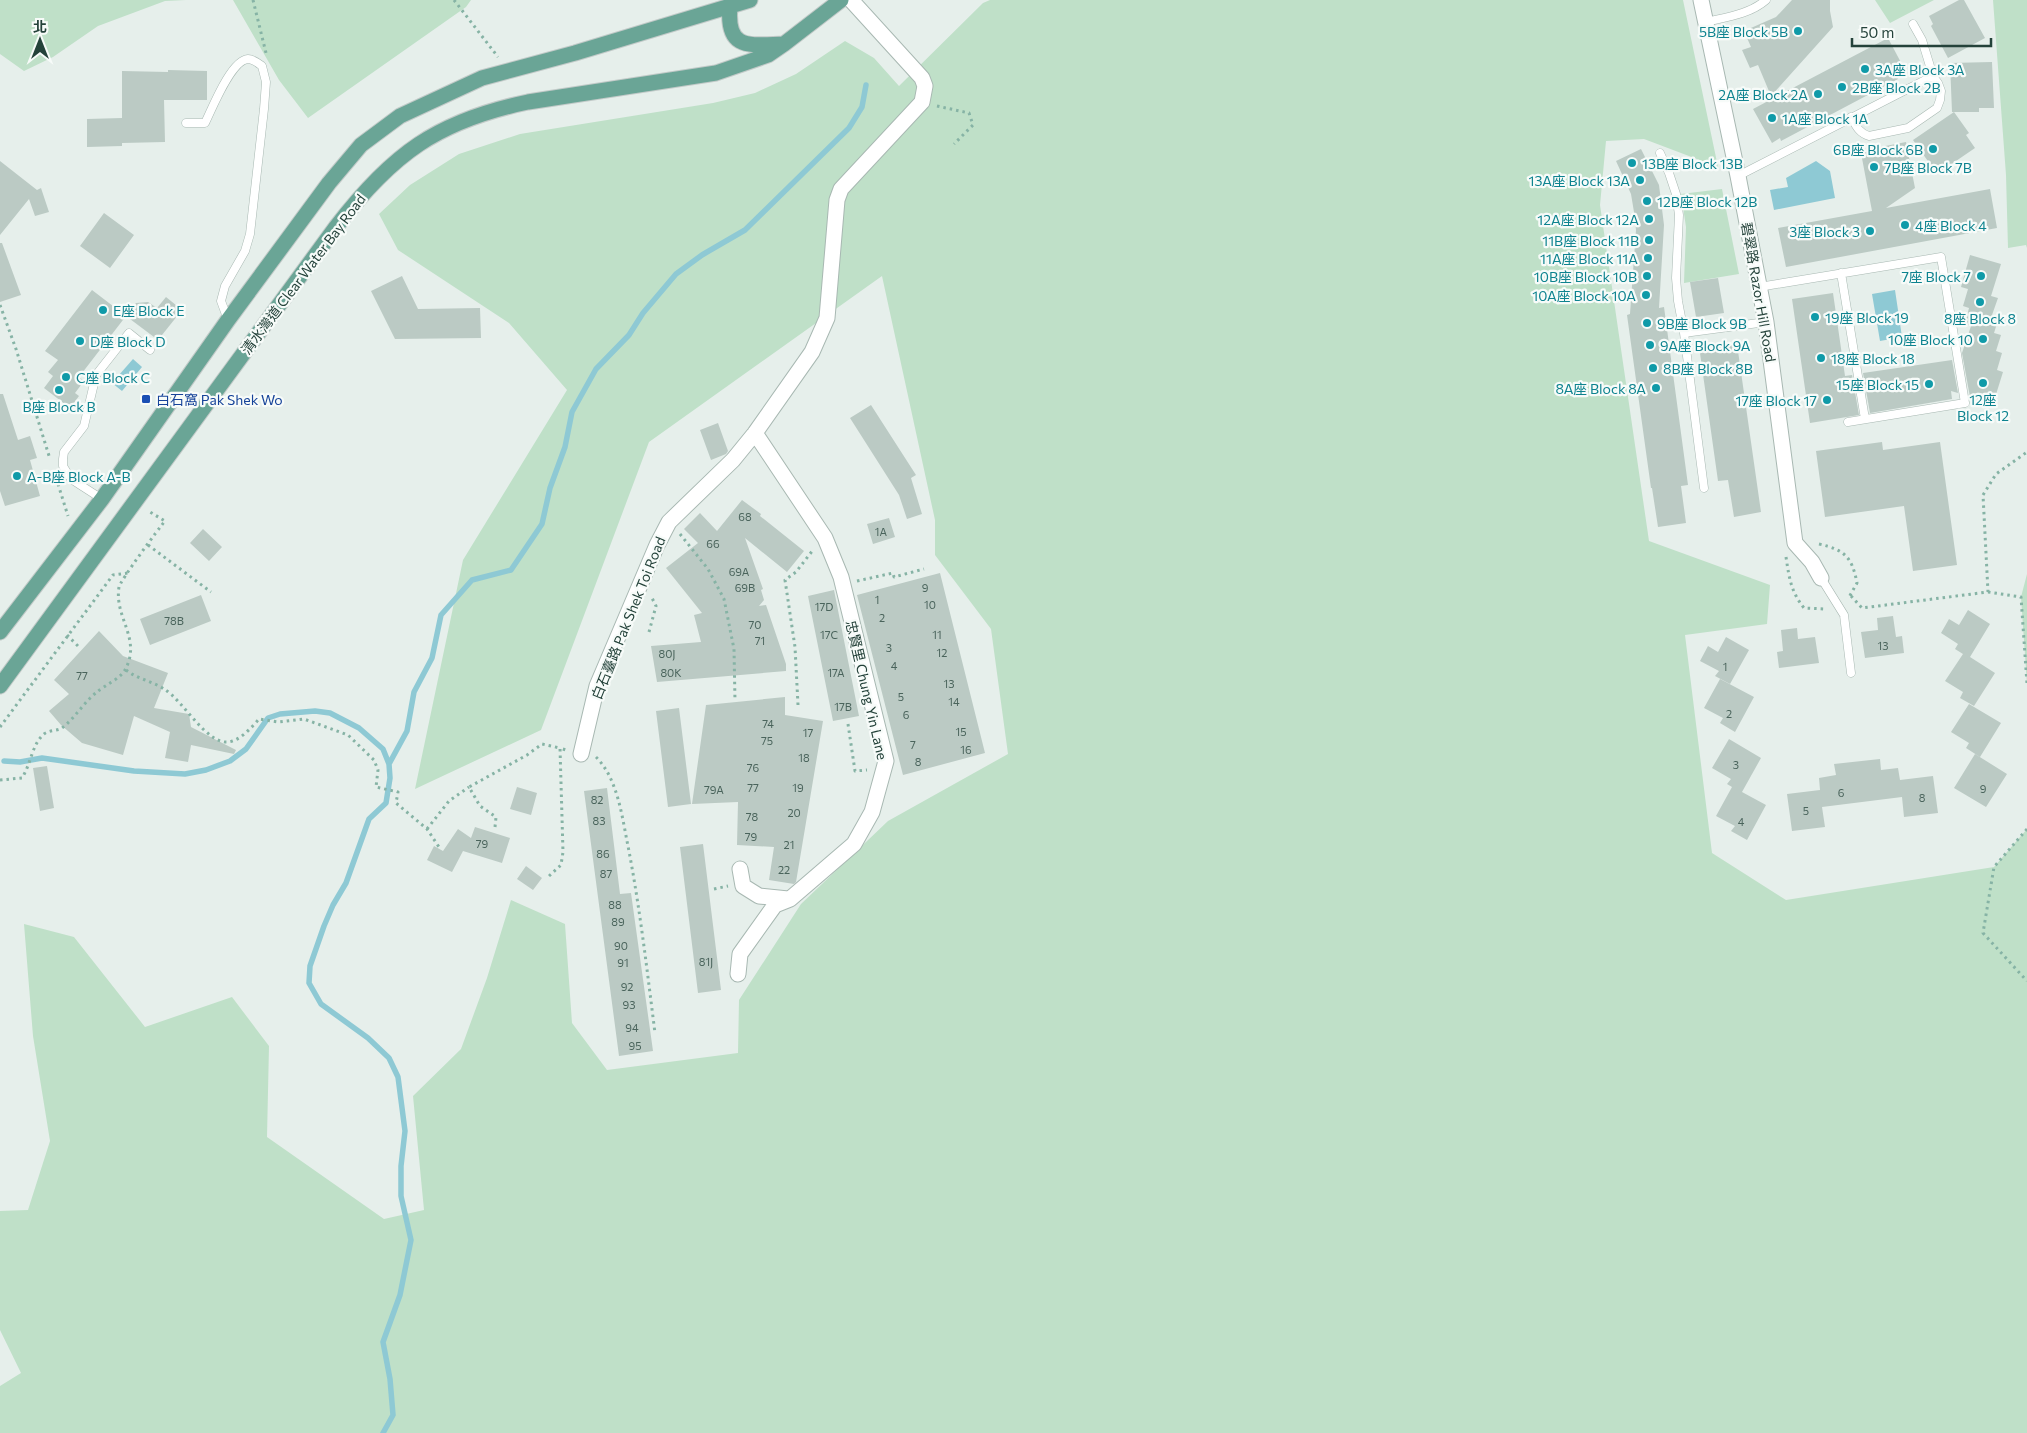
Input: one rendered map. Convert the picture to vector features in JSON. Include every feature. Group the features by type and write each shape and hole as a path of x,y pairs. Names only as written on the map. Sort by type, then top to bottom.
{"main road":[{"path":"0,632 102,499 228,320 329,183 361,145 400,116 482,78 750,0"},
{"name":"清水灣道 Clear Water Bay Road","path":"0,686 336,227 372,183 403,155 452,125 499,108 716,73 768,55 841,0"},
{"path":"730,7 728,22 735,38 746,45 784,44"}],"street":[{"path":"851,0 922,78 925,86 922,102"},
{"name":"碧翠路 Razor Hill Road","path":"1701,0 1766,322 1795,543 1812,562 1820,578"},
{"name":"白石臺路 Pak Shek Toi Road","path":"582,749 597,686 657,545 669,522 733,460 755,433 812,352 827,318 836,200 841,189 922,102"},
{"name":"忠賢里 Chung Yin Lane","path":"738,974 740,954 775,905 790,899 854,844 872,812 886,761 842,585 825,538 755,433"},
{"path":"740,869 743,886 759,896 790,899"}],"lane":[{"path":"1706,22 1748,11 1758,7 1766,0"},
{"path":"1852,117 1858,130 1869,136 1908,128 1937,108 1940,100 1938,83 1933,76 1922,40 1913,24"},
{"path":"186,123 205,123 225,83 241,62 247,59 253,60 262,66 266,82 250,234 245,251 225,286 221,301 228,320"},
{"path":"1738,176 1933,76"},
{"path":"1660,154 1674,187 1679,215 1676,278 1678,301 1684,333 1704,488"},
{"path":"1759,286 1941,257 1965,403 1848,422"},
{"path":"1841,273 1865,419"},
{"path":"1684,333 1766,322"},
{"path":"102,499 71,479 66,473 63,466 64,452 84,426 96,376 129,333 150,350"},
{"path":"1820,578 1844,615 1851,673"}],"path":[{"path":"253,0 267,54"},
{"path":"454,0 498,57"},
{"path":"922,102 970,114 973,125 954,144"},
{"path":"0,305 16,349 51,463"},
{"path":"1988,592 1983,495 1996,474 2027,452"},
{"path":"57,481 68,517"},
{"path":"0,780 22,778 28,769 36,743 46,732 60,729 95,693 126,670 132,649 120,607 119,586 165,522 150,512"},
{"path":"669,522 708,569 724,599 734,649 735,701"},
{"path":"148,545 211,592"},
{"path":"798,705 795,647 785,580 796,572 809,556"},
{"path":"842,585 893,572 894,577 924,569"},
{"path":"0,727 113,575 128,573"},
{"path":"1851,596 1862,608 1988,592 2021,597 2027,684"},
{"path":"67,635 78,646"},
{"path":"126,670 164,689 188,710 204,730 219,740 229,742 241,735 259,719 278,722 304,718 348,735 374,760 378,770 376,787 398,792 396,803 427,829 439,847"},
{"path":"848,724 856,772"},
{"path":"427,829 449,801 469,786 528,755 542,744 560,748 582,749 603,764 618,799 636,887 655,1033"},
{"path":"549,876 561,865 563,852 560,748"},
{"path":"469,786 480,806 496,817 495,827"},
{"path":"2027,829 1994,867 1983,933 2027,981"}],"green space":[{"path":"0,0 186,0 165,1 98,26 53,57 24,71 0,54"},
{"path":"233,0 471,0 466,7 308,118 279,80"},
{"path":"990,0 1683,0 1718,167 1644,139 1606,141 1600,205 1649,541 1770,585 1767,624 1685,635 1712,853 1786,900 1994,867 2027,829 2027,1433 0,1433 0,1386 21,1373 0,1330 0,1211 28,1210 50,1141 33,1036 24,924 74,937 145,1027 232,997 269,1046 267,1137 384,1219 424,1210 413,1096 461,1049 487,978 511,900 565,924 572,1023 607,1070 738,1053 739,1000 801,904 888,821 1008,754 991,629 935,555 935,520 882,276 649,442 541,730 415,789 463,560 567,390 509,323 398,250 379,214 410,185 459,154 520,134 713,103 755,93 796,74 845,41 874,58 899,86 983,3"},
{"path":"1875,0 1934,0 1890,23"},
{"path":"1993,0 2027,0 2027,248 2026,245 2008,248 2006,175"},
{"path":"1722,189 1739,274 1684,283 1686,227 1681,194"},
{"path":"2027,574 2027,684 2021,597"}],"water":[{"path":"1816,161 1830,171 1835,198 1774,210 1770,190 1788,187 1786,178"},
{"path":"1895,290 1902,337 1880,341 1872,294"},
{"path":"133,359 142,367 122,391 112,383"}],"building":[{"path":"1792,0 1830,0 1833,27 1771,96 1758,65 1750,68 1742,50 1751,47 1744,31 1776,17"},
{"path":"1959,0 1964,0 1985,38 1948,58 1931,26 1933,24 1929,16"},
{"path":"1888,38 1906,72 1897,77 1898,79 1781,141 1780,138 1772,143 1753,109"},
{"path":"1992,62 1994,108 1979,108 1979,112 1952,112 1950,63"},
{"path":"168,70 207,71 207,100 164,100 165,142 122,143 122,146 87,147 87,119 122,118 122,71 168,72"},
{"path":"1954,112 1969,133 1966,135 1975,148 1937,174 1913,140"},
{"path":"1906,142 1915,188 1886,208 1990,189 1997,228 1786,267 1778,228 1872,211 1861,153 1870,151 1870,149"},
{"path":"1641,149 1659,185 1664,225 1659,308 1664,307 1688,485 1681,486 1686,523 1658,527 1627,315 1630,314 1636,230 1634,212 1631,194 1616,161"},
{"path":"0,161 37,190 41,188 49,212 35,216 29,199 0,235"},
{"path":"104,213 134,235 110,268 80,246"},
{"path":"0,243 2,243 21,295 0,302"},
{"path":"1970,255 2001,264 1991,296 1998,298 1992,315 1999,317 1994,333 2001,335 1996,351 2002,353 1997,370 2003,372 1993,404 1970,397 1962,353 1971,326 1965,324 1969,308 1963,306 1968,289 1961,287"},
{"path":"402,276 418,309 480,308 481,338 395,339 371,291"},
{"path":"1718,278 1724,313 1696,317 1690,282"},
{"path":"92,290 126,316 79,377 84,381 75,393 79,396 70,408 44,388 53,376 48,372 58,360 45,351"},
{"path":"1833,293 1845,376 1852,375 1859,415 1810,423 1792,299"},
{"path":"166,297 182,310 158,340 126,316 136,303 148,302 157,308"},
{"path":"1720,344 1720,346 1737,344 1761,512 1734,517 1728,480 1718,481 1699,346"},
{"path":"1952,360 1958,393 1951,391 1952,399 1870,413 1863,373"},
{"name":"A-B座 Block A-B","path":"0,394 3,394 18,440 30,436 37,458 30,460 40,496 5,506 0,491"},
{"path":"871,405 916,475 911,478 922,514 907,519 899,495 850,418"},
{"path":"718,423 728,451 726,454 711,460 700,430"},
{"path":"1882,442 1883,450 1940,442 1957,565 1913,571 1904,506 1825,517 1816,451"},
{"path":"742,500 804,551 787,572 745,538 763,589 761,590 764,600 759,606 766,605 786,664 786,671 657,682 651,646 701,642 694,615 702,613 666,568 698,543 684,529 700,513 717,531"},
{"path":"889,518 895,537 873,544 867,524"},
{"path":"203,529 222,547 209,561 190,543"},
{"path":"940,573 985,753 903,775 857,595"},
{"path":"834,590 859,716 833,721 808,596"},
{"path":"201,595 211,621 150,645 140,619"},
{"path":"1968,610 1990,624 1970,657 1995,673 1974,706 1960,698 1963,692 1945,681 1963,654 1955,649 1958,644 1941,633 1949,619 1959,625"},
{"path":"1893,616 1896,637 1902,636 1904,653 1865,658 1861,632 1878,630 1877,618"},
{"path":"1797,628 1798,639 1815,637 1819,663 1779,668 1777,652 1783,651 1781,630"},
{"path":"99,631 123,656 168,673 154,708 189,714 191,727 236,750 234,754 191,745 188,762 165,758 170,732 134,716 123,755 82,743 61,725 49,711 69,694 54,680"},
{"path":"1726,637 1749,650 1730,684 1715,676 1719,671 1700,661 1708,646 1718,652"},
{"path":"1720,679 1754,697 1735,732 1720,723 1723,718 1704,708"},
{"path":"785,697 785,715 823,721 796,882 794,884 769,880 774,847 737,845 738,802 692,804 706,705"},
{"path":"1969,704 2001,723 1980,757 1966,748 1969,743 1951,732"},
{"path":"679,708 691,804 668,807 656,711"},
{"path":"1729,739 1761,758 1742,792 1766,805 1747,840 1731,831 1735,826 1716,816 1732,787 1727,784 1731,779 1712,768"},
{"path":"1975,754 2007,774 1986,807 1954,788"},
{"path":"1880,759 1881,770 1898,768 1900,780 1933,776 1938,813 1904,817 1902,797 1822,807 1825,827 1792,831 1787,794 1820,790 1819,778 1836,775 1834,764"},
{"path":"47,766 54,808 40,811 33,768"},
{"path":"517,787 537,793 531,815 510,809"},
{"path":"607,788 620,894 631,893 653,1051 619,1056 584,791"},
{"path":"475,827 510,838 502,863 463,851 452,872 427,860 434,846 443,851 458,829 471,838"},
{"path":"703,844 721,990 698,993 680,847"},
{"path":"526,866 542,878 533,890 517,879"}],"waterway":[{"path":"389,764 407,731 414,692 432,658 441,615 472,580 511,570 542,524 550,488 565,447 572,412 596,369 629,335 643,313 676,274 702,255 745,230 849,128 862,107 866,85"},
{"path":"4,761 20,762 42,758 134,771 185,774 206,770 230,761 246,749 268,718 280,714 315,711 330,713 359,728 383,749 389,764 390,778 386,803 369,819 346,883 333,905 324,926 310,966 309,983 321,1004 368,1038 389,1058 398,1077 405,1131 401,1166 401,1196 411,1240 400,1295 383,1342 390,1379 393,1415 383,1433"}],"place":[{"name":"5B座 Block 5B","path":"1798,31"},
{"name":"3A座 Block 3A","path":"1865,69"},
{"name":"2B座 Block 2B","path":"1842,87"},
{"name":"2A座 Block 2A","path":"1818,94"},
{"name":"1A座 Block 1A","path":"1772,118"},
{"name":"6B座 Block 6B","path":"1933,149"},
{"name":"13B座 Block 13B","path":"1632,163"},
{"name":"7B座 Block 7B","path":"1874,167"},
{"name":"13A座 Block 13A","path":"1640,180"},
{"name":"12B座 Block 12B","path":"1647,201"},
{"name":"12A座 Block 12A","path":"1649,219"},
{"name":"4座 Block 4","path":"1905,225"},
{"name":"3座 Block 3","path":"1870,231"},
{"name":"11B座 Block 11B","path":"1649,240"},
{"name":"11A座 Block 11A","path":"1648,258"},
{"name":"10B座 Block 10B","path":"1647,276"},
{"name":"7座 Block 7","path":"1981,276"},
{"name":"10A座 Block 10A","path":"1646,295"},
{"name":"8座 Block 8","path":"1980,302"},
{"name":"E座 Block E","path":"103,310"},
{"name":"19座 Block 19","path":"1815,317"},
{"name":"9B座 Block 9B","path":"1647,323"},
{"name":"10座 Block 10","path":"1983,339"},
{"name":"D座 Block D","path":"80,341"},
{"name":"9A座 Block 9A","path":"1650,345"},
{"name":"18座 Block 18","path":"1821,358"},
{"name":"8B座 Block 8B","path":"1653,368"},
{"name":"C座 Block C","path":"66,377"},
{"name":"12座 Block 12","path":"1983,383"},
{"name":"15座 Block 15","path":"1929,384"},
{"name":"8A座 Block 8A","path":"1656,388"},
{"name":"B座 Block B","path":"59,390"},
{"name":"白石窩 Pak Shek Wo","path":"146,399"},
{"name":"17座 Block 17","path":"1827,400"},
{"name":"A-B座 Block A-B","path":"17,476"}]}
